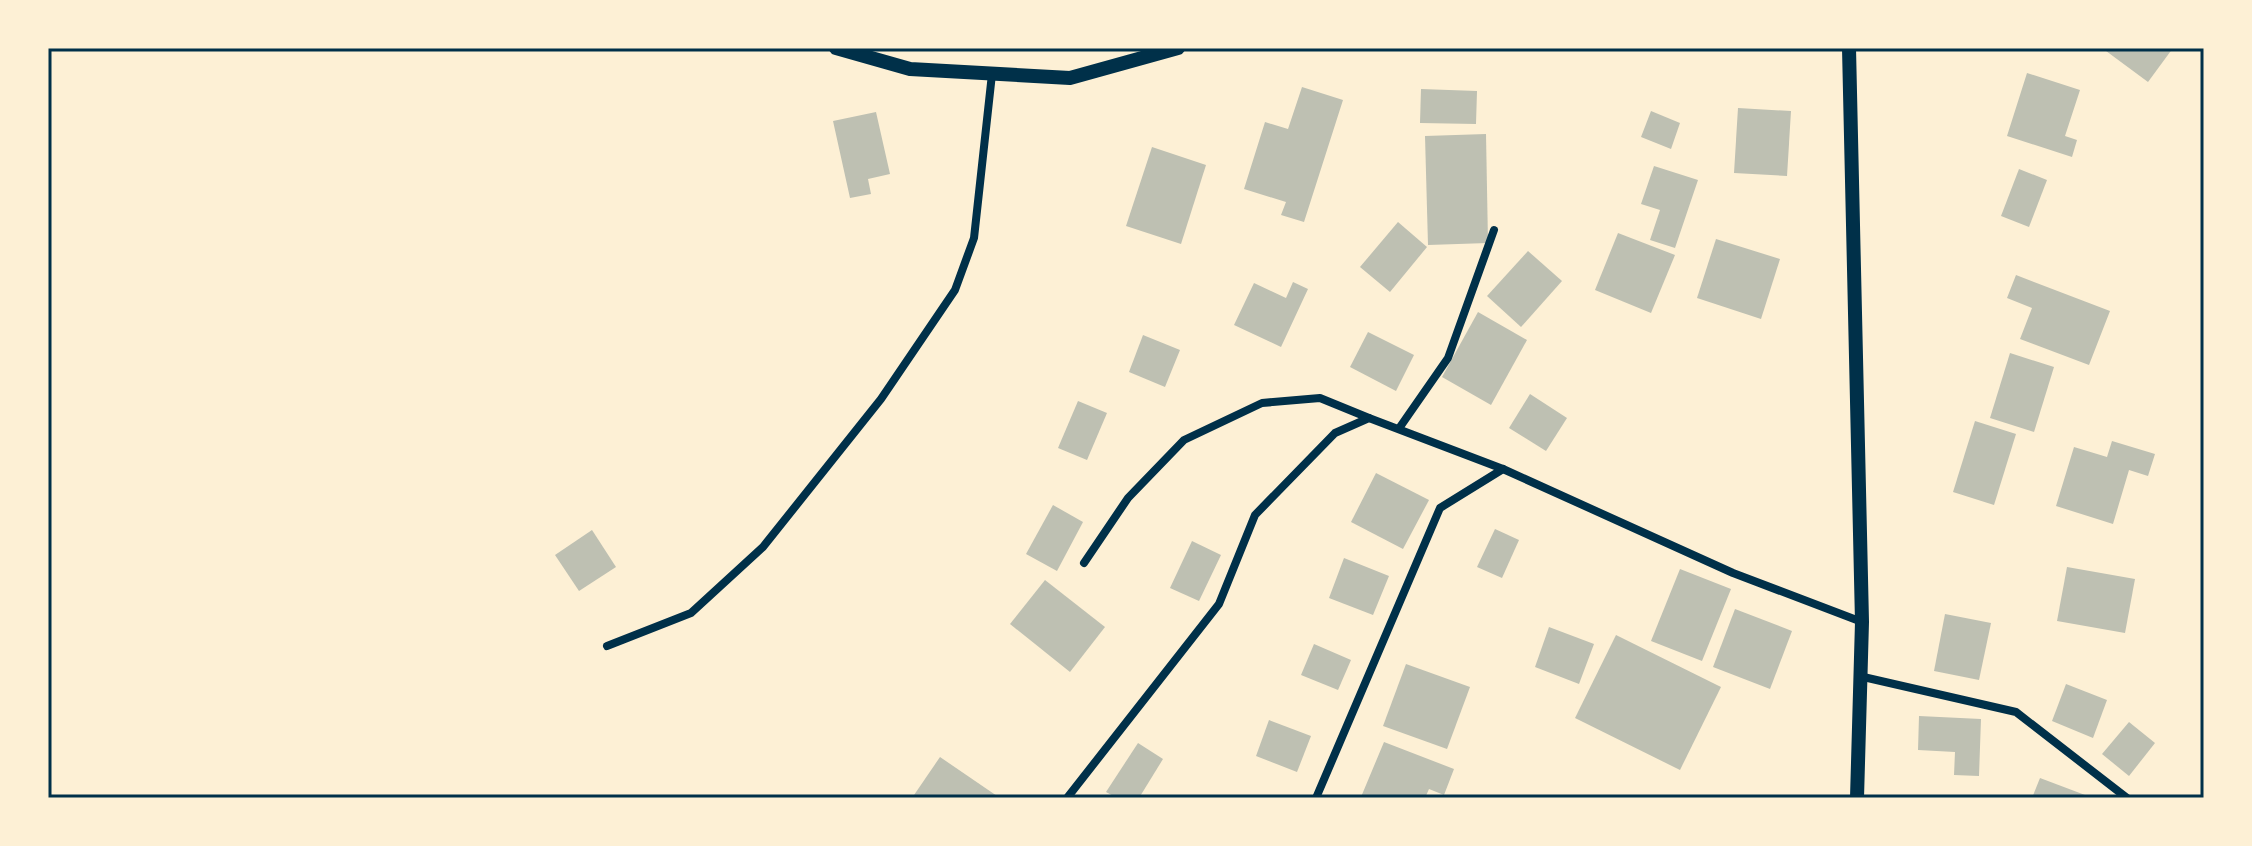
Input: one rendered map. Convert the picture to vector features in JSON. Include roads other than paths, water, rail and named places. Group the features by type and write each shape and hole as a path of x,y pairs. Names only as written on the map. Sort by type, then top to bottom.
{"street":[{"path":"836,48 910,69 1070,78 1178,48"},
{"path":"1849,48 1862,622 1857,798"},
{"path":"607,646 691,613 763,547 906,363 955,290 974,238 992,74"},
{"path":"1400,427 1448,358 1494,230"},
{"path":"1084,563 1128,498 1184,440 1262,403 1320,398 1503,469 1733,573 1862,622"},
{"path":"1067,798 1219,604 1255,515 1335,433 1369,418"},
{"path":"1316,798 1440,508 1503,469"},
{"path":"1859,676 2016,712 2127,798"}]}
